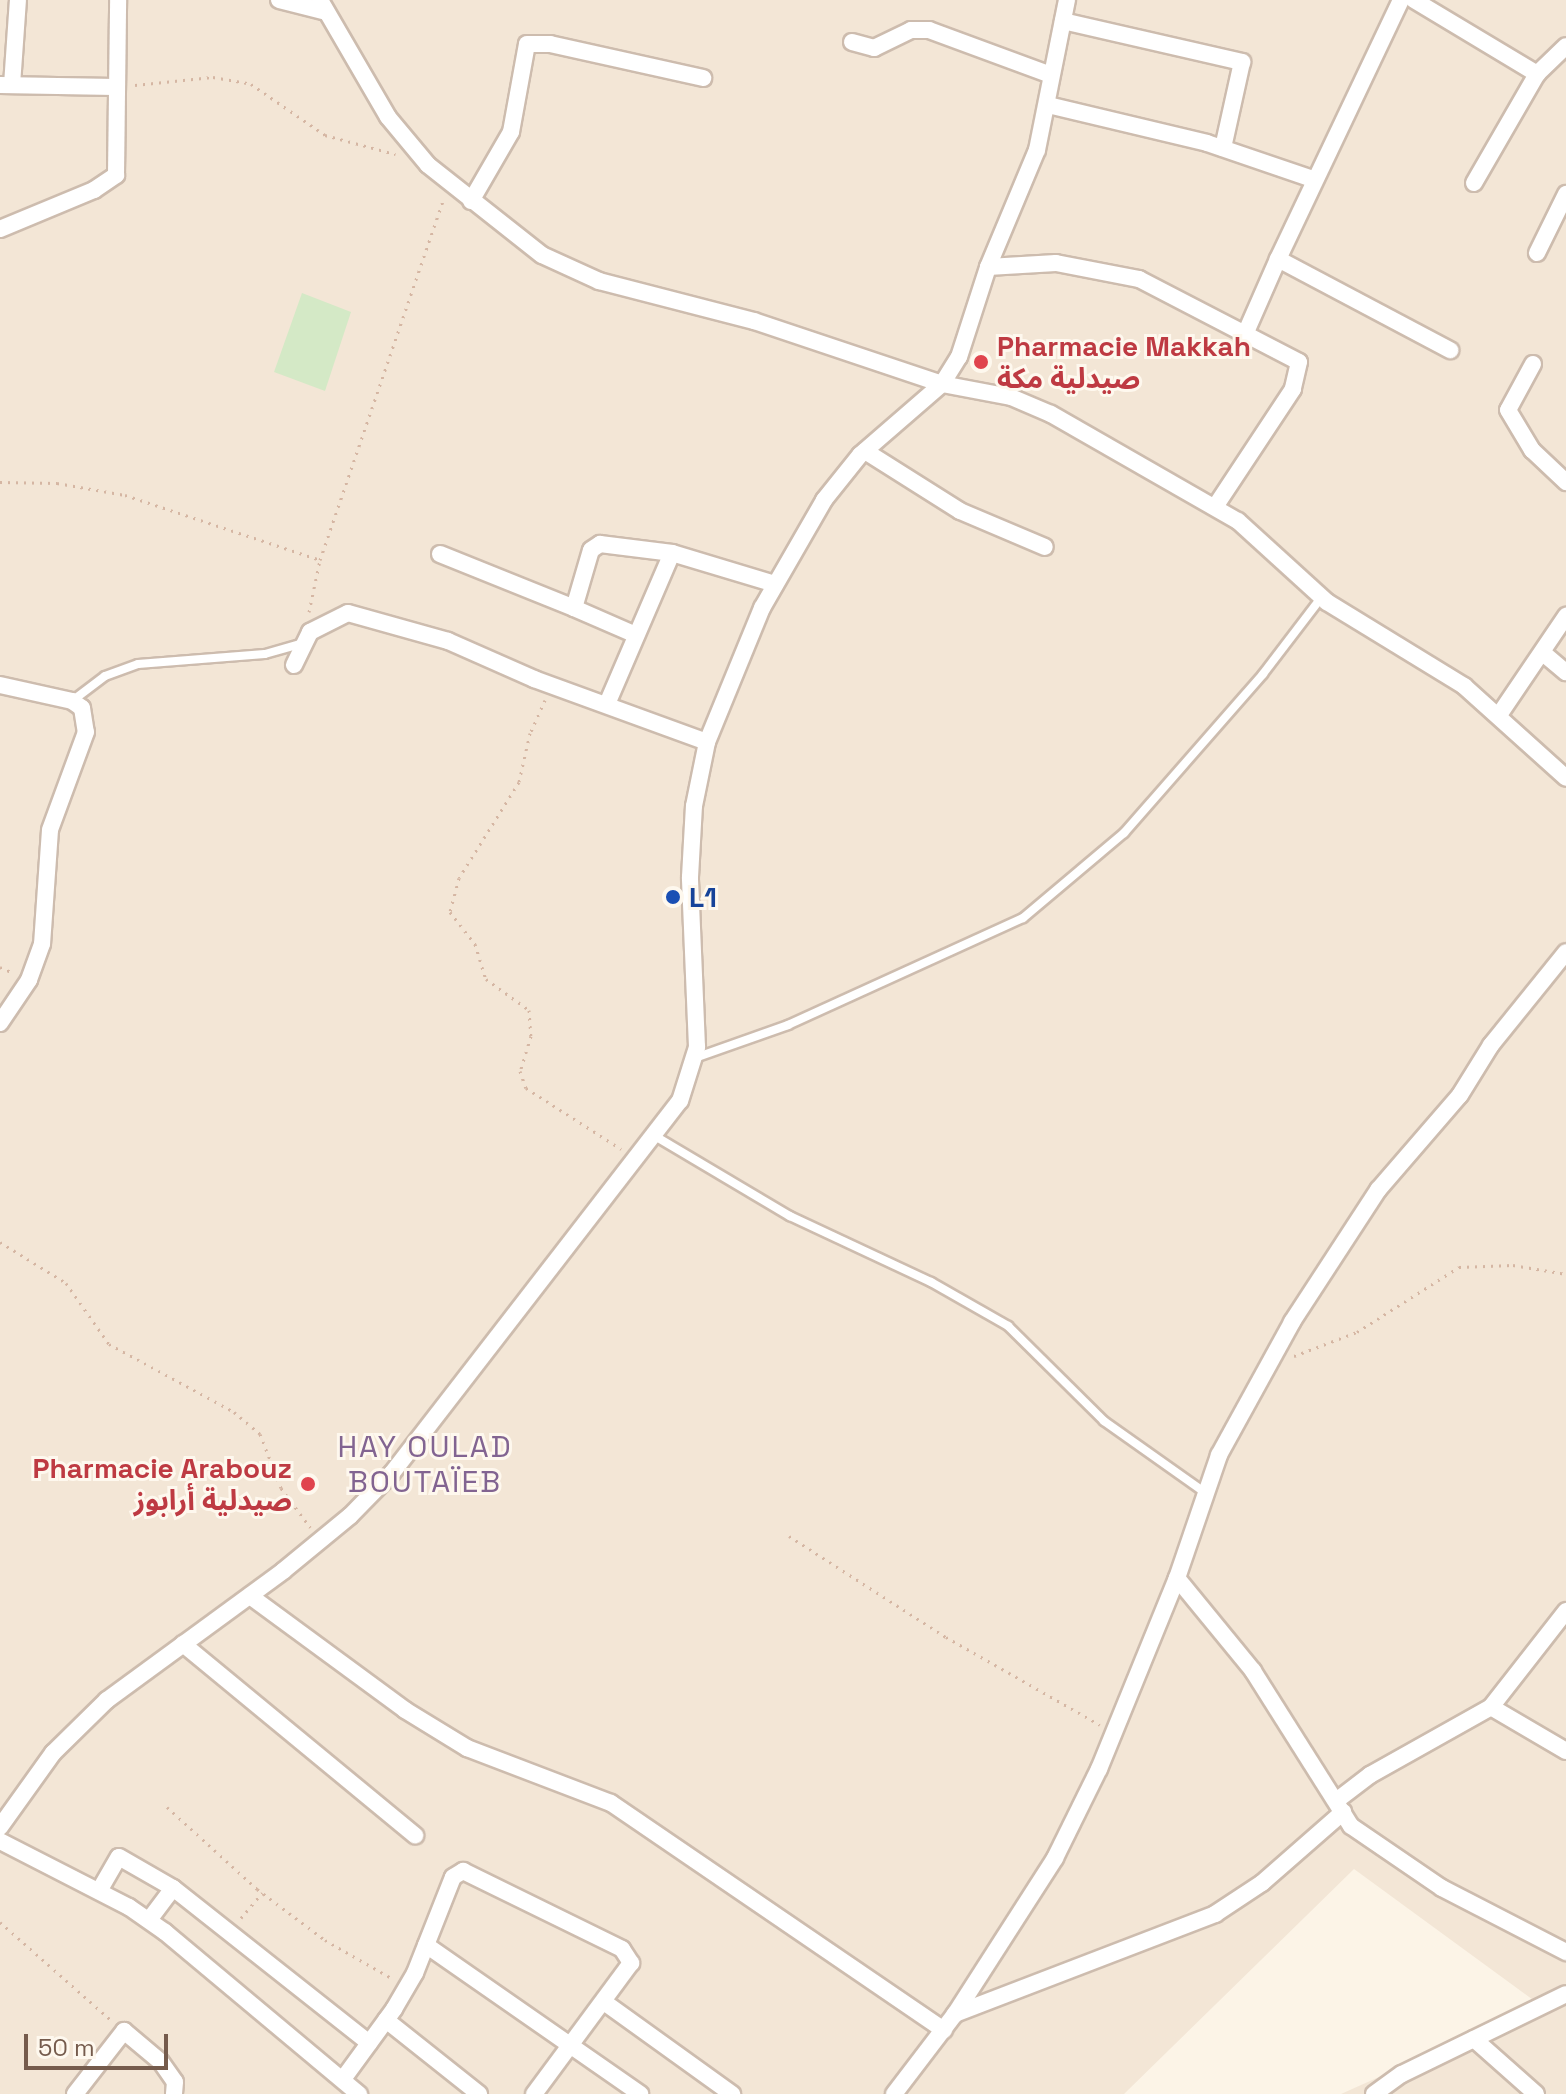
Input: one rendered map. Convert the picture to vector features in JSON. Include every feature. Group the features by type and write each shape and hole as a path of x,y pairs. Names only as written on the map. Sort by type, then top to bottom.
{"street":[{"path":"18,0 6,85 115,87"},
{"path":"0,229 94,190 116,175 118,0"},
{"path":"279,0 323,6 388,117 428,165 471,201 570,270 754,321 942,384 1030,404 1215,507 1253,534 1322,597 1464,686 1566,778"},
{"path":"0,1827 72,1734 107,1700 321,1540 392,1473 638,1160 680,1101 695,1058 698,1010 690,877 694,806 707,742 727,685 775,584 824,500 865,451 942,384 959,357 988,267 1018,201 1045,113 1065,0"},
{"path":"1246,332 1313,179 1401,0"},
{"path":"1414,0 1537,74"},
{"path":"1063,21 1242,62 1223,148"},
{"path":"852,42 874,48 911,30 929,30 1051,75"},
{"path":"471,201 511,132 527,44 550,44 703,78"},
{"path":"1474,183 1537,74 1566,46"},
{"path":"1045,113 1223,148 1313,179"},
{"path":"1537,253 1566,194"},
{"path":"1278,259 1450,350"},
{"path":"988,267 1056,263 1139,279 1291,356 1301,368 1215,507"},
{"path":"1533,364 1508,410 1532,450 1566,482"},
{"path":"865,451 960,511 1045,547"},
{"path":"574,608 591,550 600,544 672,553 775,584"},
{"path":"607,704 672,553"},
{"path":"440,554 636,635"},
{"path":"294,665 306,638 348,613 448,641 567,692 707,742"},
{"path":"1499,715 1566,616"},
{"path":"1543,653 1566,672"},
{"path":"0,685 72,701 82,708 86,732 50,830 42,944 29,980 0,1023"},
{"path":"894,2094 955,2014 1055,1858 1113,1733 1177,1578 1203,1491 1270,1363 1333,1253 1378,1190 1460,1095 1491,1045 1566,952"},
{"path":"1177,1578 1253,1671 1339,1806 1364,1837 1442,1888 1566,1952"},
{"path":"250,1596 405,1710 467,1748 611,1803 944,2030"},
{"path":"955,2014 1215,1914 1262,1883 1370,1775 1491,1707 1566,1611"},
{"path":"183,1644 415,1835"},
{"path":"1491,1707 1566,1751"},
{"path":"0,1841 149,1920 359,2094"},
{"path":"99,1891 119,1857 173,1888 369,2043"},
{"path":"343,2079 407,1987 453,1877 463,1871 480,1875 622,1949 631,1963 534,2094"},
{"path":"149,1920 173,1888"},
{"path":"426,1945 640,2094"},
{"path":"1374,2094 1402,2074 1566,1994"},
{"path":"604,2002 732,2094"},
{"path":"386,2020 479,2094"},
{"path":"75,2094 124,2031 161,2062 175,2082 174,2094"},
{"path":"1474,2039 1536,2094"}],"lane":[{"path":"695,1058 788,1025 1023,918 1124,833 1263,674 1322,597"},
{"path":"72,701 105,676 138,664 265,654 306,638"},
{"path":"655,1136 790,1216 931,1282 1008,1326 1104,1421 1203,1491"}],"path":[{"path":"115,87 213,77 251,84 325,135 428,165"},
{"path":"306,638 309,602 320,560 449,183"},
{"path":"0,482 57,483 125,495 320,560"},
{"path":"567,692 546,699 538,710 519,782 459,878 450,912 475,944 486,979 529,1010 531,1036 520,1071 526,1088 638,1160"},
{"path":"0,1242 66,1283 109,1344 234,1412 260,1434 281,1488 321,1540"},
{"path":"1270,1363 1337,1342 1459,1267 1513,1265 1566,1274"},
{"path":"789,1536 946,1637 1113,1733"},
{"path":"167,1807 262,1893 325,1940 407,1987"},
{"path":"0,1922 124,2031"}],"shaded area":[{"path":"0,0 1566,0 1566,2094 1341,2094 1540,2005 1354,1869 1124,2094 0,2094"}],"green space":[{"path":"302,293 351,312 325,391 274,372"}],"place":[{"name":"Pharmacie Makkah صيدلية مكة","path":"981,362"},
{"name":"L1","path":"673,897"},
{"name":"Pharmacie Arabouz صيدلية أرابوز","path":"308,1484"}],"district":[{"name":"HAY OULAD BOUTAÏEB","path":"425,1464"}]}
